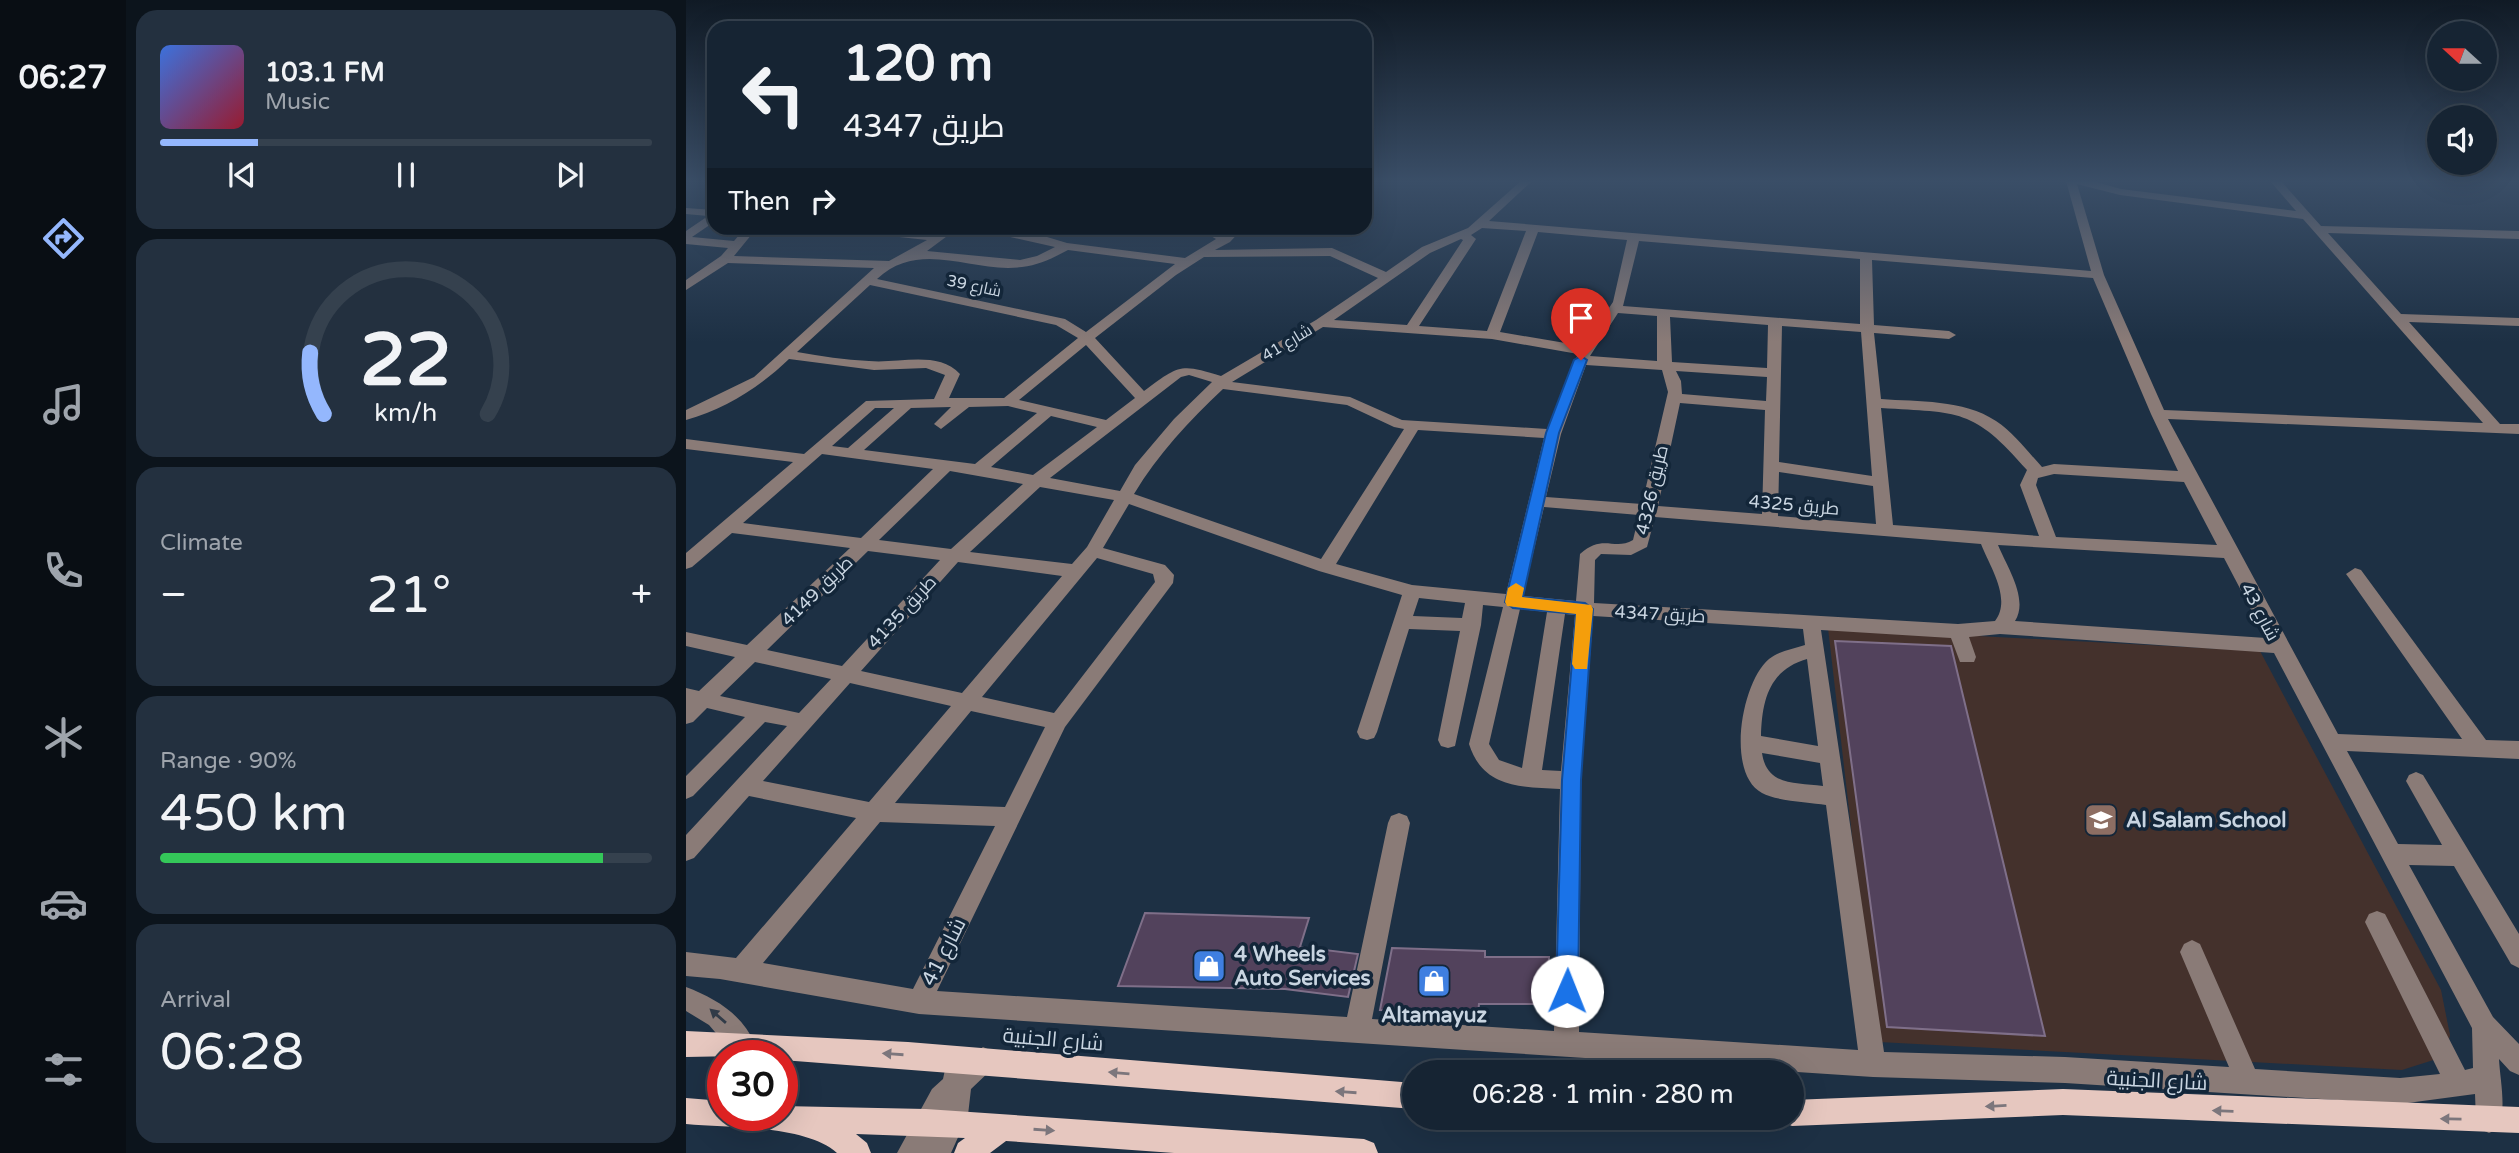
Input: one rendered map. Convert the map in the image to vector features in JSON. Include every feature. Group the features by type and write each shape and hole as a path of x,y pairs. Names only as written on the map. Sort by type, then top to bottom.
{"main road":[{"path":"686,1044 707,1044"},
{"path":"798,1051 954,1070"},
{"name":"شارع الجنبية","path":"983,1060 1284,1088 1402,1095"},
{"name":"شارع الجنبية","path":"1804,1113 2063,1102 2519,1120"},
{"path":"686,1111 707,1113"},
{"path":"798,1120 939,1123 1364,1153"},
{"path":"798,1121 838,1136 857,1153"},
{"path":"968,1153 1002,1127"}],"street":[{"path":"686,286 725,258 746,235"},
{"path":"911,235 936,238"},
{"path":"686,415 748,387 868,281 889,265 915,254 941,235"},
{"path":"1027,235 1066,246 1186,262"},
{"path":"1217,235 1226,239"},
{"path":"1008,402 1086,337 1186,262 1230,235"},
{"path":"1410,330 1470,239 1462,235"},
{"name":"شارع 41","path":"741,971 1093,551 1158,445 1221,382 1321,323 1426,250 1462,235"},
{"path":"1492,335 1531,235"},
{"path":"1572,780 1531,777 1492,769 1480,754 1479,744 1553,433 1583,355 1615,309 1634,235 2098,275"},
{"name":"شارع 43","path":"2086,235 2098,275 2158,414 2227,552 2484,1027 2519,1062"},
{"path":"2324,235 2497,428"},
{"path":"686,238 738,245"},
{"path":"915,254 1020,264 1041,259 1066,246"},
{"path":"1199,254 1332,252 1386,277"},
{"path":"1866,255 1867,328 1885,531"},
{"path":"725,258 889,265"},
{"name":"شارع 39","path":"868,281 1060,322 1086,337 1144,399"},
{"path":"1615,309 1948,335"},
{"name":"طريق 4326","path":"1566,1043 1572,780 1587,554 1597,548 1630,549 1639,546 1673,398 1674,381 1665,363 1664,313"},
{"path":"2396,318 2519,322"},
{"path":"1770,522 1774,321"},
{"path":"1321,323 1492,335 1583,355 1774,373"},
{"path":"787,355 875,366 923,365 948,370 953,374 939,404"},
{"path":"1144,399 1181,371 1221,382 1350,401 1388,421 1413,426 1553,433"},
{"path":"1673,398 1773,406"},
{"name":"طريق 4135","path":"686,851 747,787 954,556 1037,480 1144,399"},
{"path":"686,564 871,404 1008,402 1109,425"},
{"path":"1874,402 1955,411 1981,417 1992,424 2037,471"},
{"path":"941,425 965,403"},
{"path":"852,453 907,404"},
{"path":"978,470 1048,411"},
{"path":"2158,414 2519,429"},
{"path":"1325,567 1413,426"},
{"name":"طريق 4347","path":"686,444 812,454 852,453 1037,480 1125,498 1325,567 1412,591 1585,609 1958,631 2000,627 2278,646"},
{"name":"طريق 4149","path":"686,716 695,698 753,652 947,465"},
{"path":"1770,466 1881,482"},
{"path":"2050,542 2028,485 2031,474 2037,471 2054,469 2189,477"},
{"name":"طريق 4325","path":"1535,501 1987,539 2227,552"},
{"path":"729,527 1075,571"},
{"path":"1987,539 2012,600 2010,614 2000,627"},
{"name":"شارع 41","path":"686,964 919,1002 1058,722 1165,579 1159,569 1093,551"},
{"path":"2355,574 2481,749"},
{"path":"1367,732 1412,591"},
{"path":"1448,740 1475,598"},
{"path":"1531,777 1557,606"},
{"path":"1403,622 1472,625"},
{"path":"1811,623 1873,1064"},
{"path":"1958,631 1967,657"},
{"path":"686,639 1058,722"},
{"path":"1814,650 1776,663 1766,674 1756,696 1751,743 1759,781 1767,786 1835,797"},
{"path":"695,698 804,722"},
{"path":"686,790 760,714"},
{"path":"2332,742 2519,750"},
{"path":"1751,743 1829,756"},
{"path":"2416,781 2519,956"},
{"path":"747,787 873,813 1012,817"},
{"path":"1357,1029 1399,823"},
{"path":"2391,854 2460,856"},
{"path":"2377,922 2459,1084"},
{"path":"2192,952 2248,1082"},
{"path":"686,999 710,1008 724,1018 739,1040"},
{"path":"919,1002 1873,1064 2065,1070 2400,1091 2489,1078"},
{"name":"شارع 43","path":"2484,1027 2489,1078 2489,1120"},
{"path":"911,1153 959,1099 954,1070 983,1060"},
{"path":"937,1153 939,1123"}],"shaded area":[{"name":"Al Salam School","path":"1828,628 2260,651 2441,990 2450,1035 2446,1056 2402,1070 1879,1042 1873,1017"}],"building":[{"path":"1835,641 1951,646 2045,1036 1887,1027"},
{"name":"4 Wheels Auto Services","path":"1145,913 1309,918 1300,947 1358,954 1348,997 1285,989 1118,986"},
{"name":"Altamayuz","path":"1392,948 1485,951 1485,957 1549,957 1547,1004 1479,1004 1478,1014 1380,1010"}],"slow traffic":[{"path":"1516,588 1513,602 1585,609 1581,664"}],"place":[{"name":"Al Salam School","path":"2101,820"},
{"name":"4 Wheels Auto Services","path":"1209,966"},
{"name":"Altamayuz","path":"1434,981"}],"route":[{"path":"1567,991 1572,780 1585,609 1513,602 1553,433 1581,360"}]}
